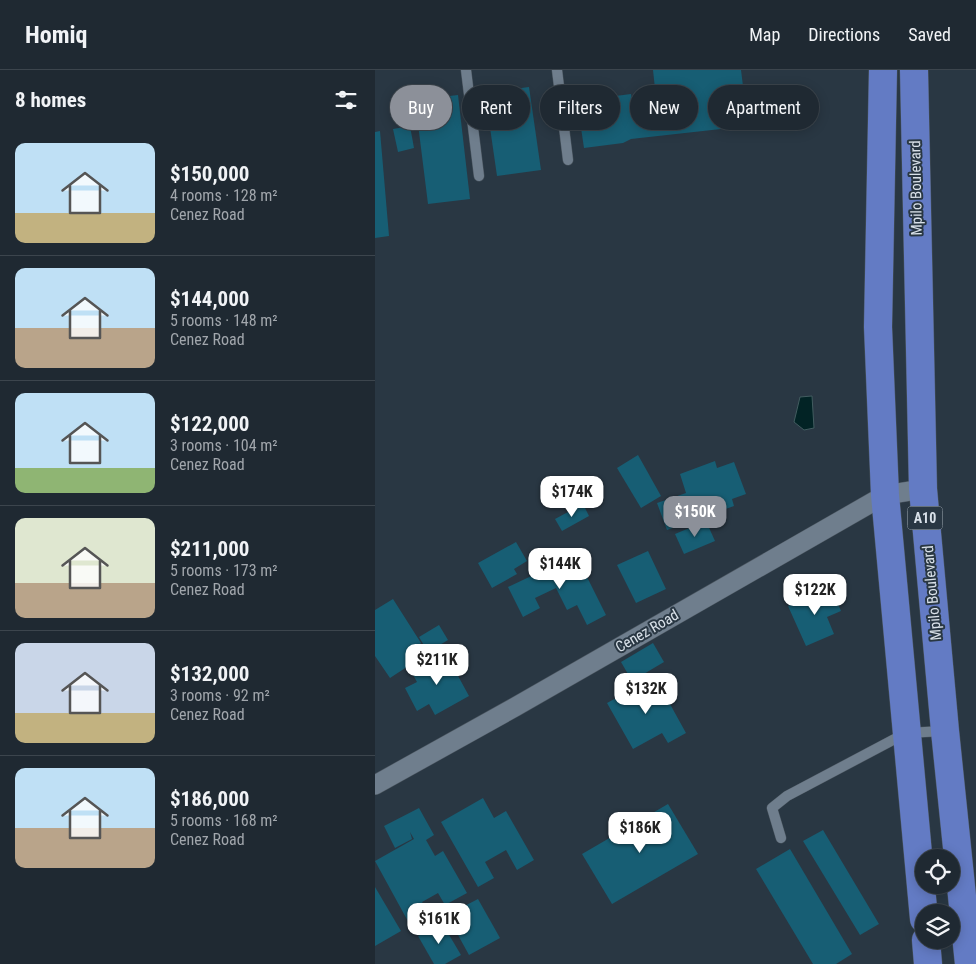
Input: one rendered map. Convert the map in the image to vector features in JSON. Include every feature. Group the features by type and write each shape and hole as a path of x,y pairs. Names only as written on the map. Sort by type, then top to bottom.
{"highway":[{"name":"A10","path":"883,70 878,327 885,495 923,904"},
{"name":"Mpilo Boulevard","path":"913,70 923,489 969,964"},
{"path":"927,949 928,964"}],"street":[{"name":"Cenez Road","path":"375,785 885,495 923,489"}],"lane":[{"path":"466,70 479,176"},
{"path":"557,70 568,160"},
{"path":"781,838 772,808 787,796 906,732 945,731"}],"shaded area":[{"path":"812,396 814,428 804,430 794,422 800,397"}],"building":[{"path":"653,70 741,70 743,85 708,85 708,130 712,130 631,139 623,143 584,148 581,130 620,130 620,95 630,94 630,130 698,130 698,85 655,85"},
{"path":"530,94 541,170 497,176 490,130 530,130"},
{"path":"458,95 470,199 428,204 419,130 452,130 452,96"},
{"path":"393,130 411,130 414,148 398,152"},
{"path":"380,131 389,236 375,238 375,132"},
{"path":"638,455 661,496 641,508 617,468"},
{"path":"715,461 717,468 734,462 746,494 732,499 734,506 667,530 657,503 686,493 680,474"},
{"path":"583,504 589,516 562,531 555,519"},
{"path":"706,521 715,541 684,554 675,534"},
{"path":"516,542 527,561 514,569 517,574 492,588 478,563"},
{"path":"648,551 666,589 636,603 617,565"},
{"path":"576,555 606,615 587,625 577,605 567,610 556,588 535,598 540,608 523,617 508,587"},
{"path":"831,587 841,611 827,617 834,634 806,646 788,606"},
{"path":"393,599 421,643 419,645 425,655 390,678 375,656 375,610"},
{"path":"439,625 448,640 428,652 419,637"},
{"path":"653,643 664,662 632,681 621,662"},
{"path":"446,654 469,696 435,715 429,704 417,711 405,688 417,682 412,673"},
{"path":"655,677 686,733 668,743 662,733 633,749 607,703"},
{"path":"483,798 494,818 506,811 534,860 517,870 506,850 485,862 494,878 478,887 441,822"},
{"path":"668,804 698,854 612,904 582,854"},
{"path":"419,808 434,835 426,840 435,856 443,851 467,893 445,905 438,893 422,902 429,914 410,925 375,861 414,839 410,832 412,839 395,848 384,826"},
{"path":"823,830 879,924 860,935 803,841"},
{"path":"790,849 852,954 836,964 813,964 756,869"},
{"path":"375,887 401,931 375,946"},
{"path":"478,899 500,938 469,955 447,915"},
{"path":"442,923 461,955 445,964 434,964 418,936"}]}
